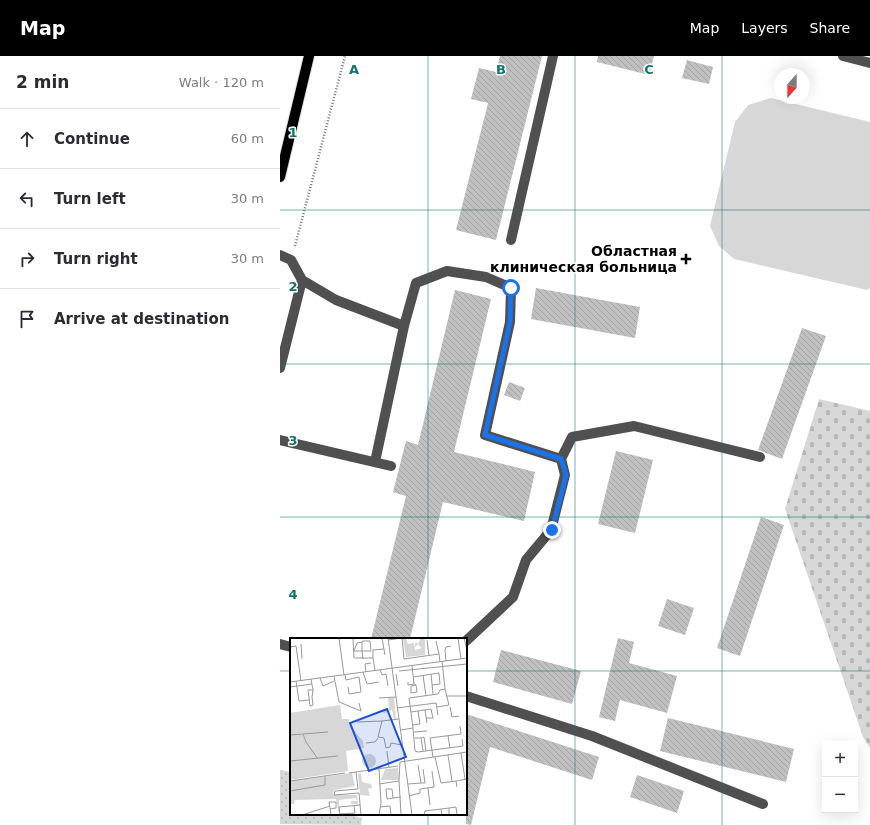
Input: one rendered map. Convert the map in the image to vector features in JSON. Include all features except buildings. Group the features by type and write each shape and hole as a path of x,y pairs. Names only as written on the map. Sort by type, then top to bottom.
{"main road":[{"path":"280,177 309,56"}],"lane":[{"path":"511,240 553,56"},
{"path":"843,56 870,63"},
{"path":"280,255 291,260 302,280 336,300 404,326"},
{"path":"375,462 404,326 416,283 447,270 486,277 511,288 510,322 485,435 561,459"},
{"path":"280,368 302,280"},
{"path":"467,640 513,597 526,560 552,530 566,475 561,459 572,437 634,426 760,457"},
{"path":"280,440 391,466"},
{"path":"280,644 290,647"},
{"path":"467,696 592,736 763,804"}],"path":[{"path":"291,260 345,56"}],"green space":[{"path":"771,98 774,99 774,104 796,104 870,122 870,288 867,290 734,259 719,246 710,226 735,122 748,105"},
{"path":"819,399 870,411 870,748 863,737 785,509"},
{"path":"280,770 290,772 290,815 350,815 362,818 361,825 280,824"}],"place":[{"name":"Областная клиническая больница","path":"686,259"}],"route":[{"path":"511,288 510,322 485,435 561,459 566,475 552,530"}]}
